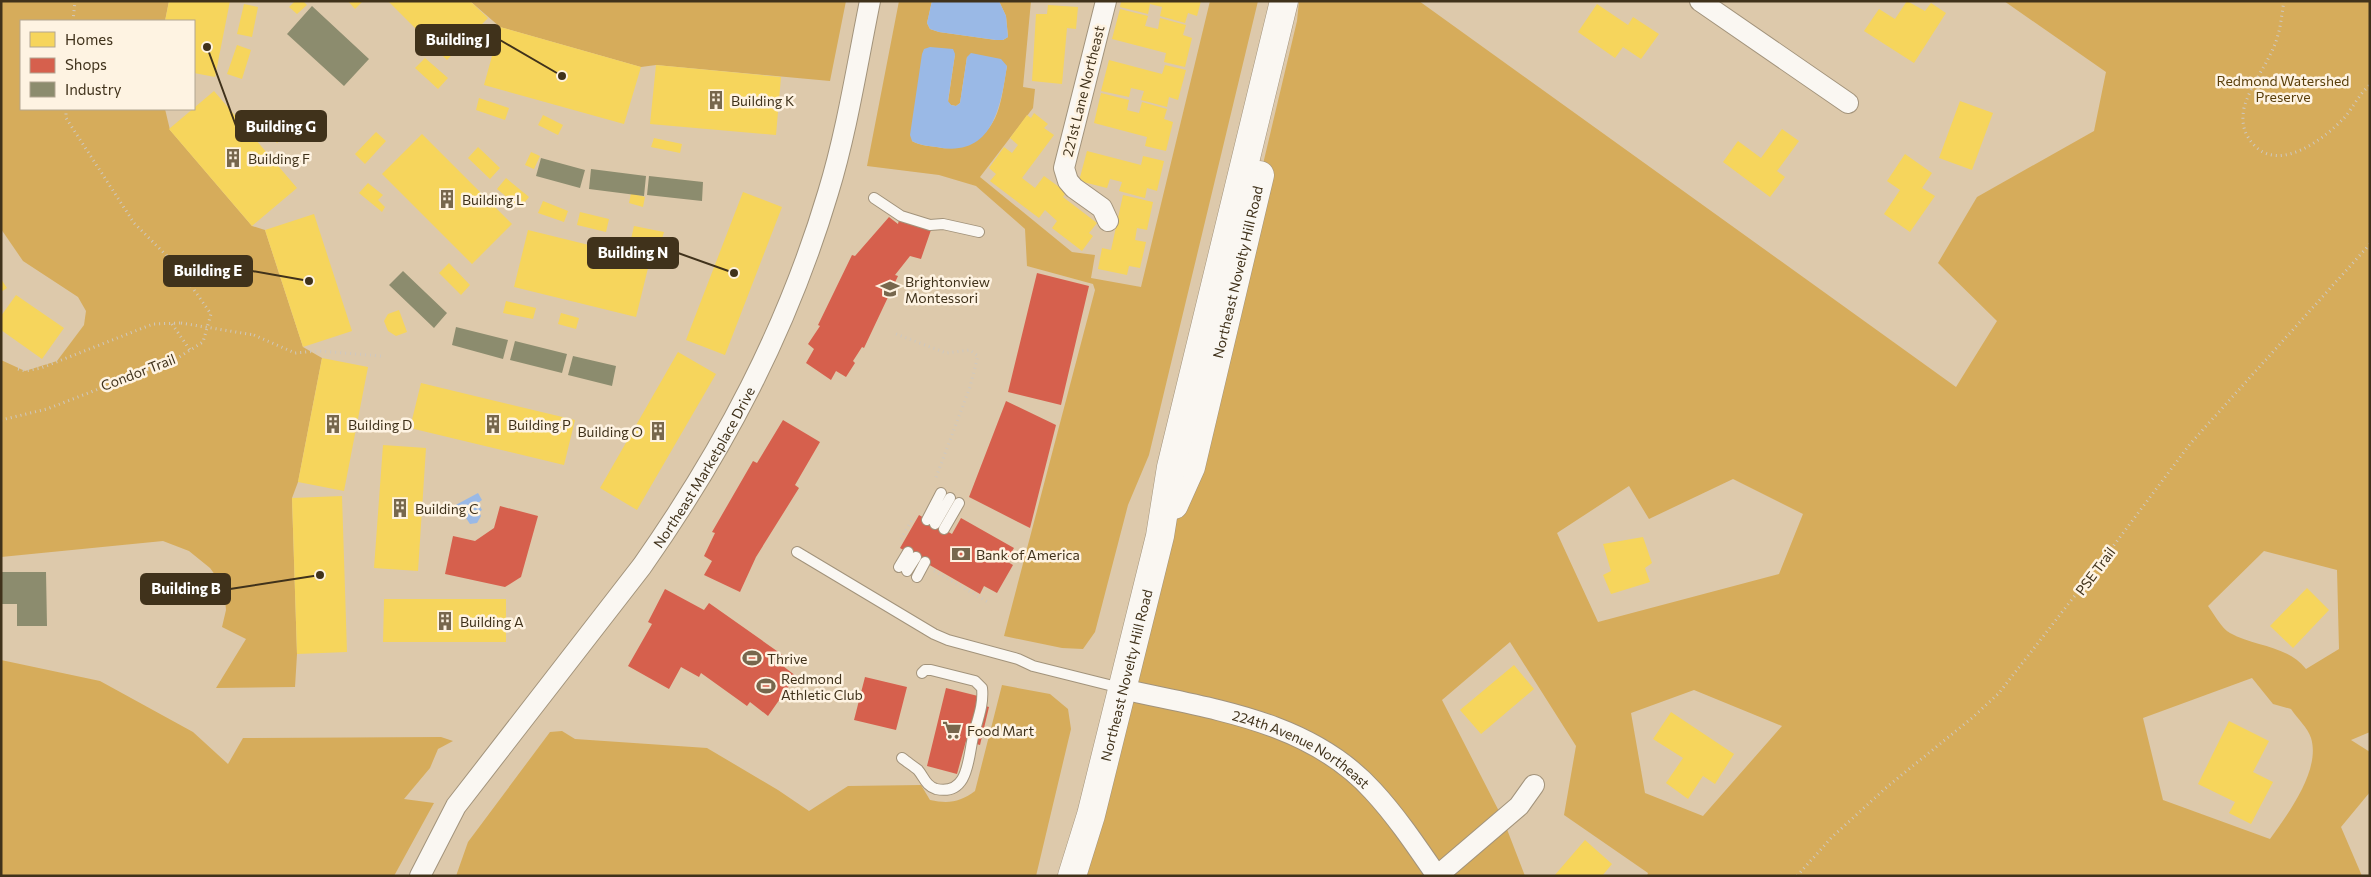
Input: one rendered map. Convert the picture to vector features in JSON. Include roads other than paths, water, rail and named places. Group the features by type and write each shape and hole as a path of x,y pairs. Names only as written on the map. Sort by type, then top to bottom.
{"main road":[{"name":"Northeast Novelty Hill Road","path":"1072,876 1091,815 1160,536 1171,466 1284,1"},
{"name":"Northeast Novelty Hill Road","path":"1160,536 1191,467 1296,21 1299,1"},
{"name":"Northeast Novelty Hill Road","path":"1083,876 1091,815"}],"street":[{"name":"Northeast Marketplace Drive","path":"420,876 456,806 668,530 726,435 757,378 794,293 829,191 854,83 870,1"},
{"name":"221st Lane Northeast","path":"1106,1 1064,168 1068,180 1074,188 1102,208 1108,222"},
{"path":"1700,1 1848,103"},
{"name":"224th Avenue Northeast","path":"1122,688 1262,721 1309,740 1343,763 1373,790 1437,876"},
{"path":"1437,876 1519,806 1534,785"}],"lane":[{"path":"874,198 900,216 930,226 943,224 979,232"},
{"path":"935,524 950,498 935,524"},
{"path":"797,552 941,637 1001,653 1033,666 1122,688"},
{"path":"908,572 916,558 908,572"},
{"path":"902,758 918,771 928,785 944,790 956,787 967,772 982,705 982,688 976,681 931,670 925,670 922,673"}],"water":[{"path":"932,1 999,1 1006,16 1008,37 1003,40 996,40 930,29 927,23"},
{"path":"930,47 953,49 955,54 948,101 951,105 956,106 960,103 967,57 971,53 1001,59 1007,66 1002,96 992,124 984,135 973,143 959,148 942,148 912,141 910,135 922,54 924,49"},
{"path":"478,493 482,500 478,503 482,510 479,512 481,516 477,523 470,524 466,518 462,520 458,513 454,515 450,508"}],"place":[{"name":"Building G","path":"207,47"},
{"name":"Building J","path":"562,76"},
{"name":"Building K","path":"716,100"},
{"name":"Building F","path":"233,158"},
{"name":"Building L","path":"447,199"},
{"name":"Building N","path":"734,273"},
{"name":"Building E","path":"309,281"},
{"name":"Brightonview Montessori","path":"890,289"},
{"name":"Building D","path":"333,424"},
{"name":"Building P","path":"493,424"},
{"name":"Building O","path":"658,431"},
{"name":"Building C","path":"400,508"},
{"name":"Bank of America","path":"961,554"},
{"name":"Building B","path":"320,575"},
{"name":"Building A","path":"445,621"},
{"name":"Thrive","path":"752,658"},
{"name":"Redmond Athletic Club","path":"766,686"},
{"name":"Food Mart","path":"952,730"}],"park label":[{"name":"Redmond Watershed Preserve","path":"2283,88"}]}
